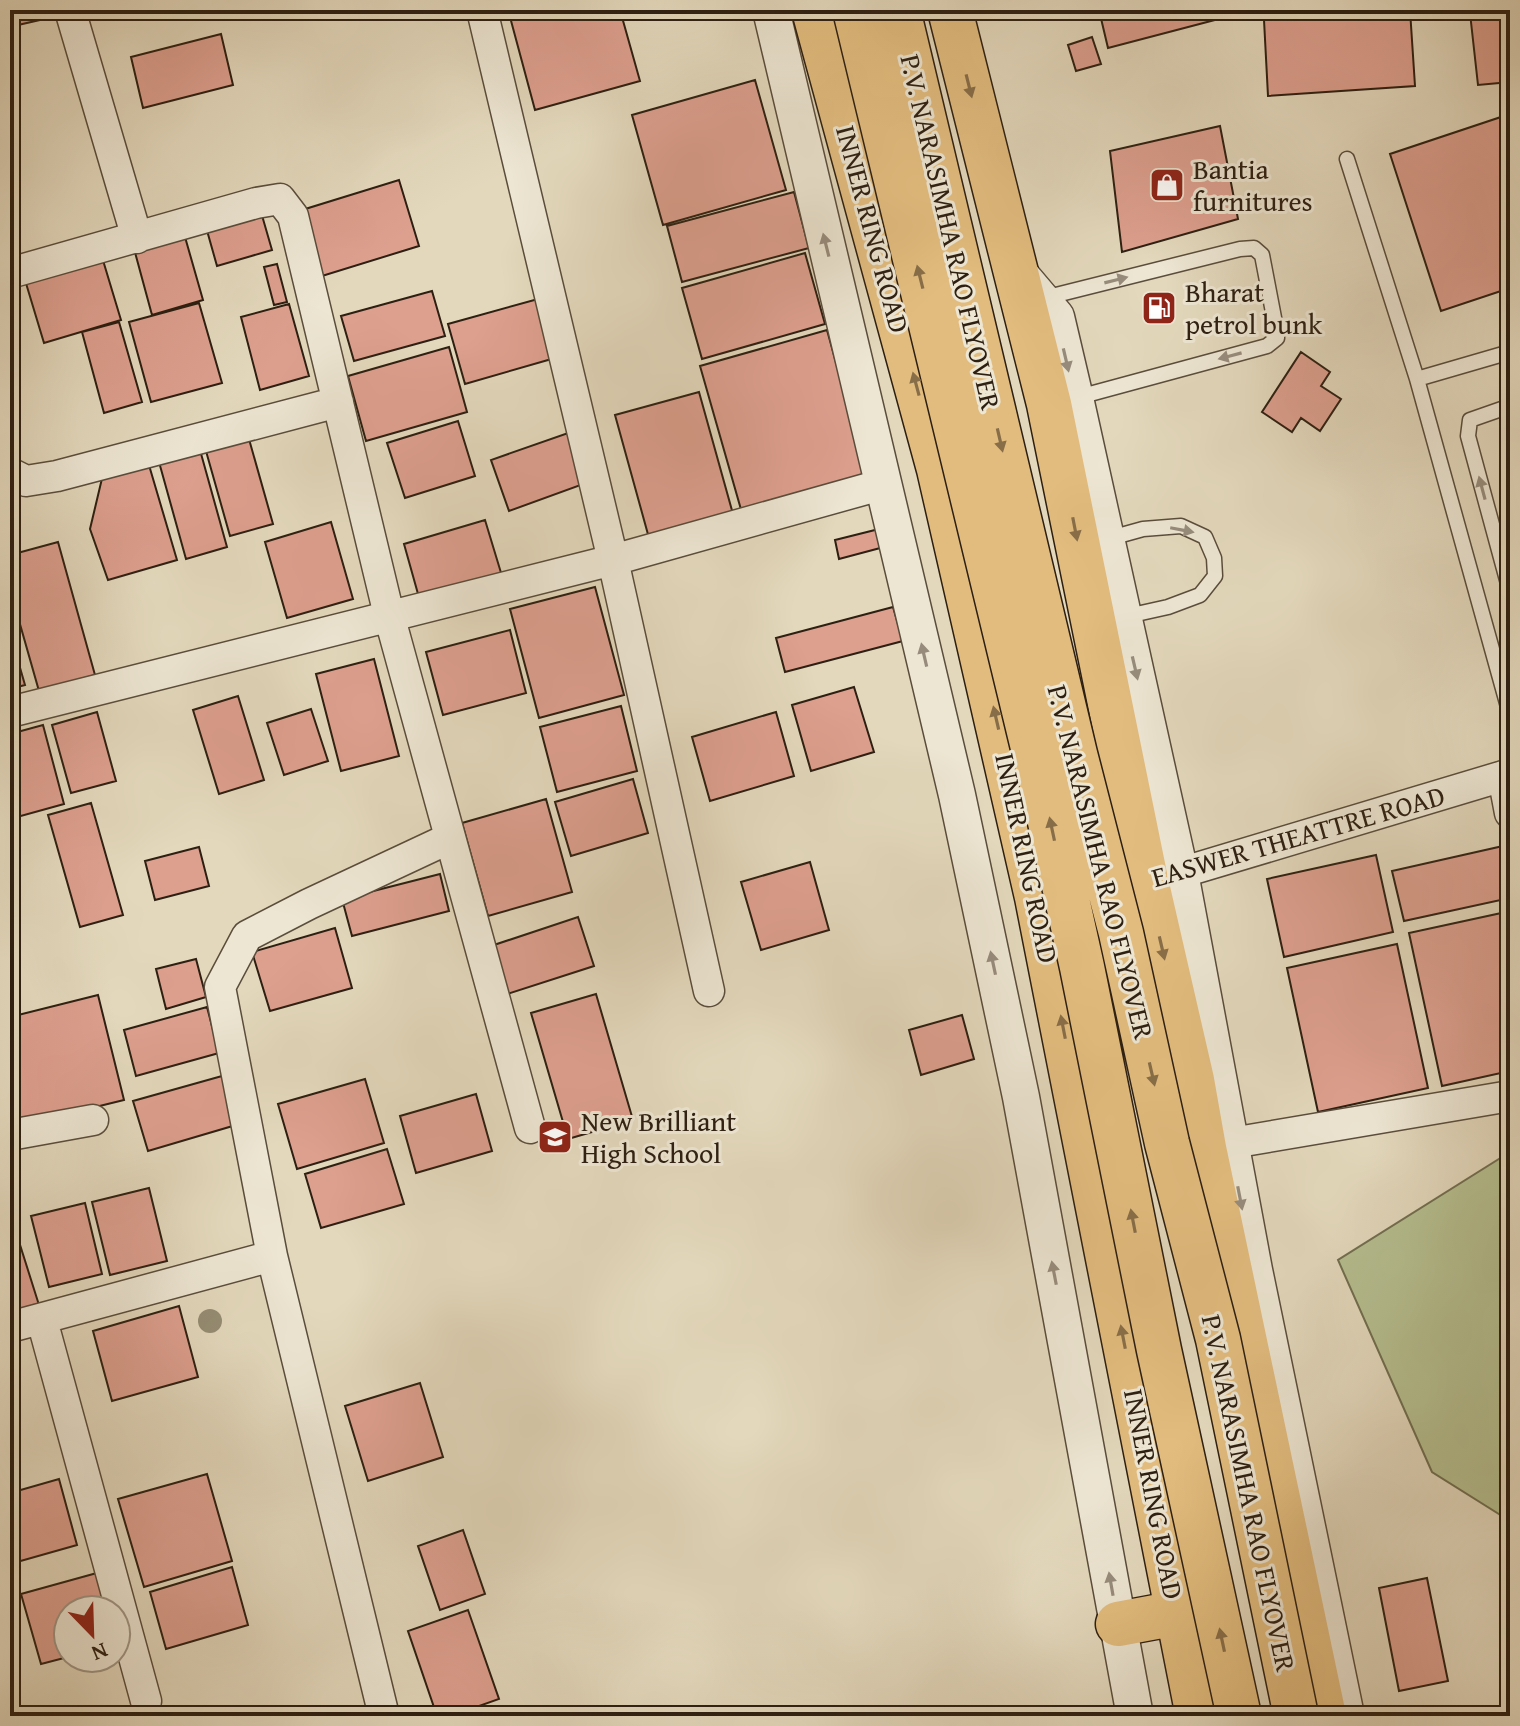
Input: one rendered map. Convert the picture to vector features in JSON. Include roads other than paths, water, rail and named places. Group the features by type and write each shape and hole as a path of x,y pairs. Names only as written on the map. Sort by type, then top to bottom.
{"main road":[{"name":"INNER RING ROAD","path":"814,10 939,469 1037,897 1198,1716"},
{"name":"P.V. NARASIMHA RAO FLYOVER","path":"855,10 1048,812 1159,1350 1239,1716"},
{"name":"P.V. NARASIMHA RAO FLYOVER","path":"898,10 1071,739 1121,933 1167,1143 1218,1339 1296,1716"},
{"path":"950,10 1028,284 1049,404 1163,877 1192,1080 1216,1145 1324,1716"},
{"path":"1118,1624 1177,1613"}],"street":[{"path":"70,10 137,238"},
{"path":"482,10 613,560 709,991"},
{"path":"771,10 957,795 1021,1097 1135,1716"},
{"path":"10,273 256,203 280,199 293,216 389,615 530,1128"},
{"path":"1028,284 1056,317 1075,398 1123,617 1163,877"},
{"path":"15,486 338,402"},
{"path":"10,712 613,560 884,484"},
{"path":"1507,775 1510,813"},
{"name":"EASWER THEATTRE ROAD","path":"1037,897 1163,877 1507,775"},
{"path":"384,1716 272,1256 220,987 247,936 450,838"},
{"path":"1346,1716 1216,1145 1510,1096"},
{"path":"10,1135 93,1120"},
{"path":"10,1327 272,1256"},
{"path":"42,1320 146,1701"}],"lane":[{"path":"1347,159 1417,379 1510,714"},
{"path":"1028,284 1240,249 1254,248 1262,255 1277,338 1267,346 1075,398"},
{"path":"1417,379 1510,352"},
{"path":"1510,406 1470,420 1468,436 1510,591"},
{"path":"1106,539 1143,529 1181,526 1205,537 1214,558 1215,576 1200,595 1168,607 1123,617"}],"place":[{"name":"Bantia furnitures","path":"1167,185"},
{"name":"Bharat petrol bunk","path":"1159,308"},
{"name":"New Brilliant High School","path":"555,1137"}]}
